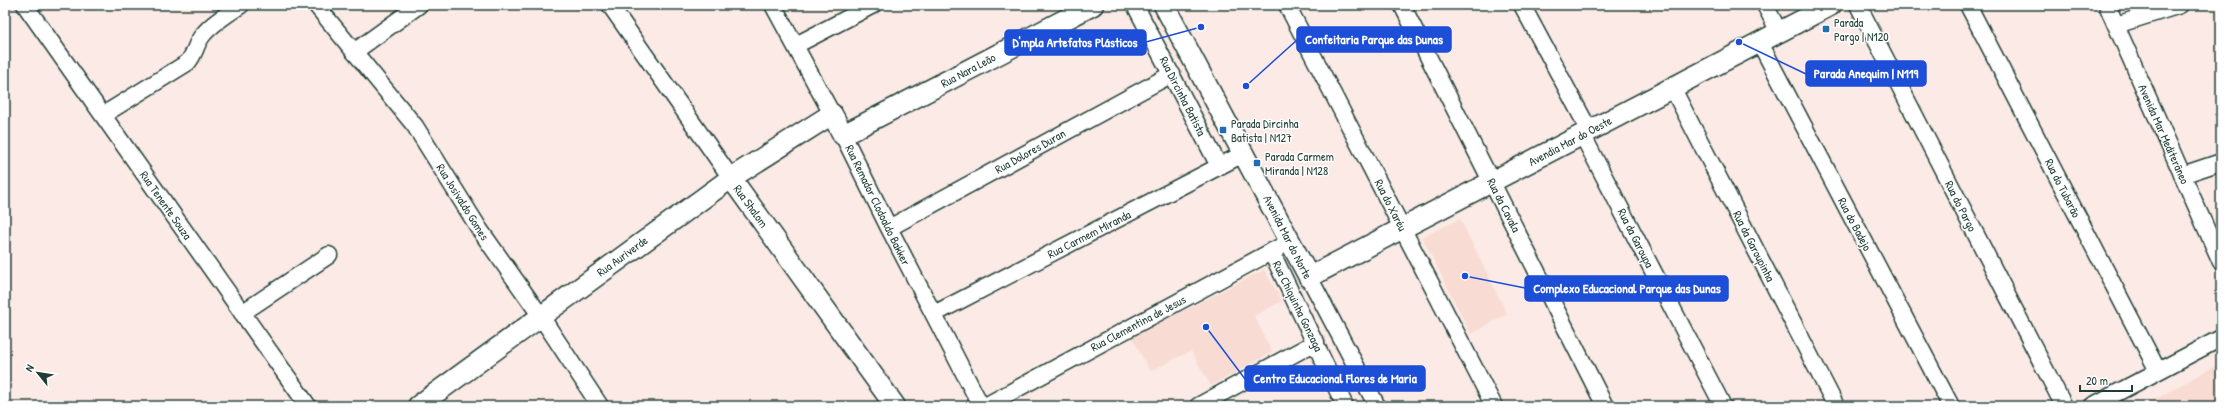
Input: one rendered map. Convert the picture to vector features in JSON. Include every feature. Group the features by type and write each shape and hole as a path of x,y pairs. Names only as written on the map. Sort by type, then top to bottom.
{"street":[{"name":"Rua Tenente Souza","path":"25,5 308,406"},
{"path":"103,116 187,63 195,52 201,36 220,19 242,5"},
{"path":"354,52 419,5"},
{"name":"Rua Shalom","path":"610,5 731,178 895,406"},
{"name":"Rua Remador Clodoaldo Bakker","path":"773,5 844,135 889,228 981,406"},
{"path":"796,45 873,5"},
{"name":"Rua Nara Leão","path":"844,135 1093,5"},
{"name":"Rua Dircinha Batista","path":"1135,5 1219,166"},
{"name":"Avenida Mar do Norte","path":"1164,5 1245,153 1377,406"},
{"name":"Rua do Xaréu","path":"1287,5 1494,406"},
{"name":"Rua da Cavala","path":"1402,5 1605,406"},
{"name":"Rua da Garoupa","path":"1522,5 1723,406"},
{"path":"1765,5 1779,32"},
{"name":"Avendia Mar do Oeste","path":"1309,277 1493,183 1586,132 1831,5"},
{"name":"Rua do Pargo","path":"1858,5 2064,406"},
{"name":"Rua do Tubarão","path":"1968,5 2158,371"},
{"name":"Avenida Mar Mediterâneo","path":"2107,5 2221,262"},
{"path":"2116,25 2180,5"},
{"name":"Rua Josivaldo Gomes","path":"320,6 354,52 387,89 415,126 480,230 540,315 600,406"},
{"name":"Rua do Badejo","path":"1759,41 1951,406"},
{"name":"Rua Dolores Duran","path":"889,228 1172,74"},
{"name":"Rua da Garoupinha","path":"1672,87 1836,406"},
{"name":"Rua Auriverde","path":"418,406 540,315 731,178 832,114"},
{"name":"Rua Carmem Miranda","path":"934,314 1245,153"},
{"path":"2182,175 2221,162"},
{"name":"Rua Clementina de Jesus","path":"985,406 1291,241"},
{"name":"Rua Chiquinha Gonzaga","path":"1271,251 1316,342 1345,406"},
{"path":"242,313 329,255"},
{"path":"2092,406 2221,338"},
{"path":"1198,406 1316,342"}],"shaded area":[{"path":"1460,219 1507,314 1471,334 1422,237"},
{"path":"1264,270 1282,301 1254,316 1272,352 1211,386 1191,351 1150,371 1132,337"},
{"path":"2215,366 2221,368 2221,406 2143,406"}],"place":[{"name":"D'mpla Artefatos Plásticos","path":"1201,27"},
{"name":"Parada Pargo | N120","path":"1826,29"},
{"name":"Parada Anequim | N119","path":"1739,42"},
{"name":"Confeitaria Parque das Dunas","path":"1246,86"},
{"name":"Parada Dircinha Batista | N127","path":"1223,130"},
{"name":"Parada Carmem Miranda | N128","path":"1257,163"},
{"name":"Complexo Educacional Parque das Dunas","path":"1465,276"},
{"name":"Centro Educacional Flores de Maria","path":"1206,327"}]}
